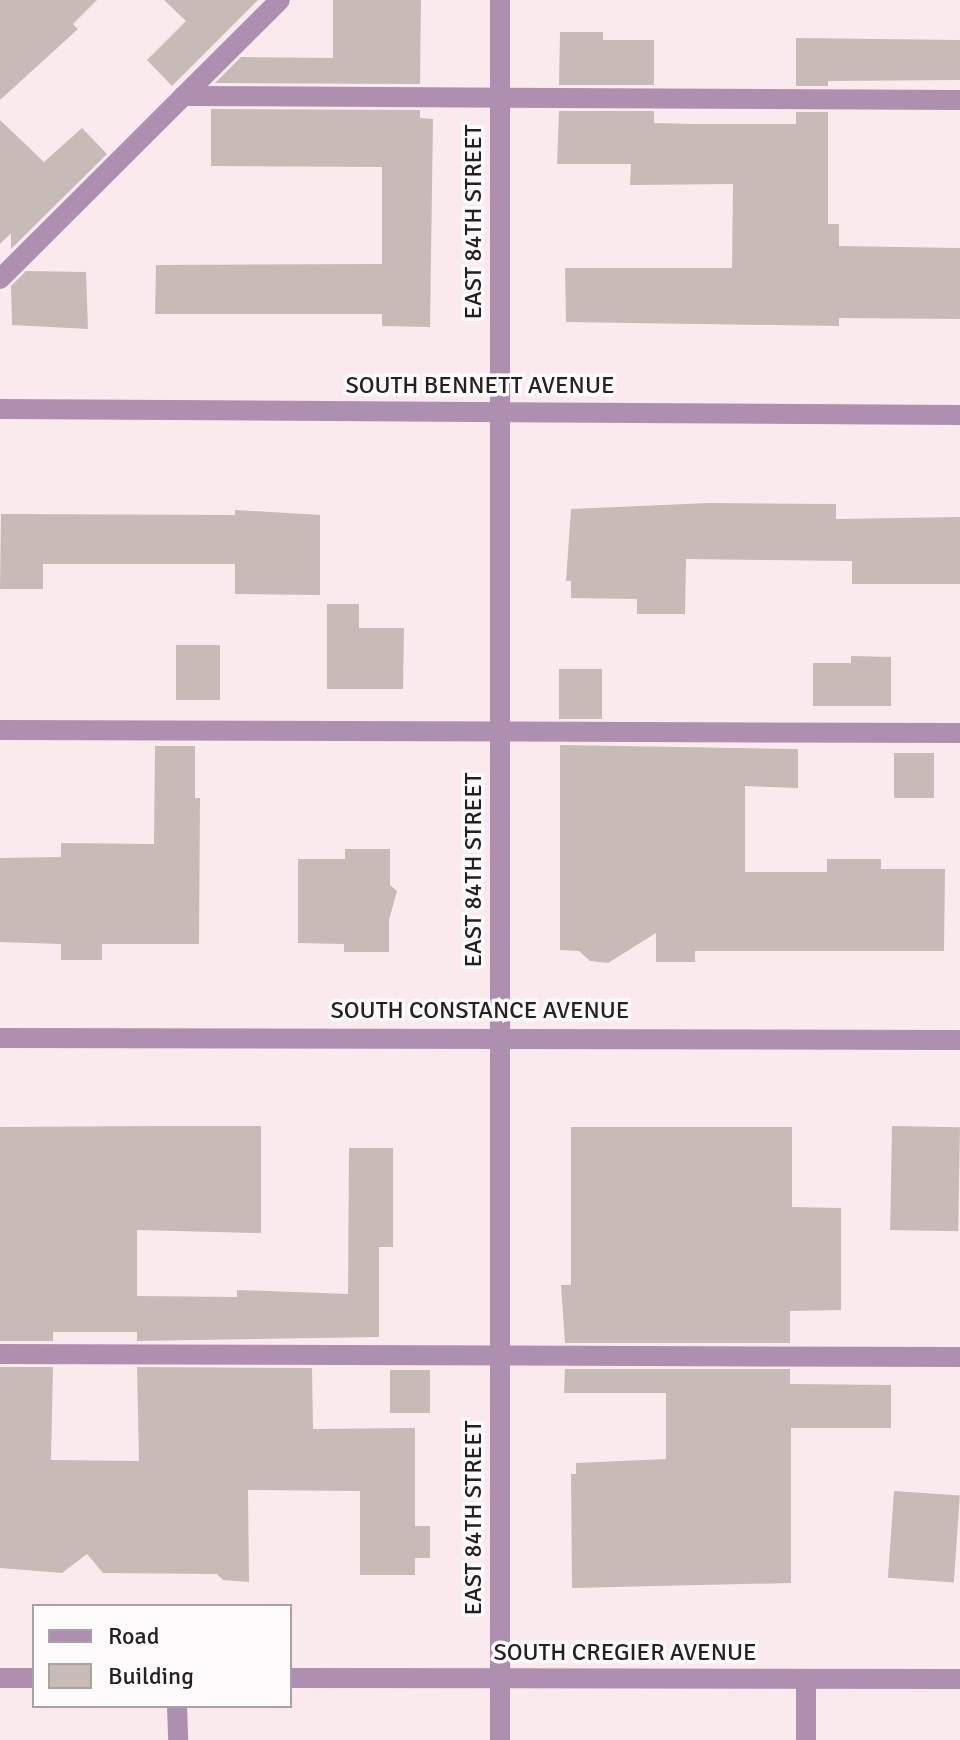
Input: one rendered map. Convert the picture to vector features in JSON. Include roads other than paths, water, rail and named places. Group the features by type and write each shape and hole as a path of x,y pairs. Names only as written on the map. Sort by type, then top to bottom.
{"street":[{"path":"0,279 280,0"},
{"name":"EAST 84TH STREET","path":"500,0 500,1740"},
{"path":"183,96 960,100"},
{"name":"SOUTH BENNETT AVENUE","path":"0,409 960,415"},
{"path":"0,730 960,733"},
{"name":"SOUTH CONSTANCE AVENUE","path":"0,1038 960,1040"},
{"path":"0,1354 960,1357"},
{"path":"0,1678 32,1678"},
{"name":"SOUTH CREGIER AVENUE","path":"292,1678 960,1679"},
{"path":"806,1679 806,1740"},
{"path":"177,1708 178,1740"}]}
